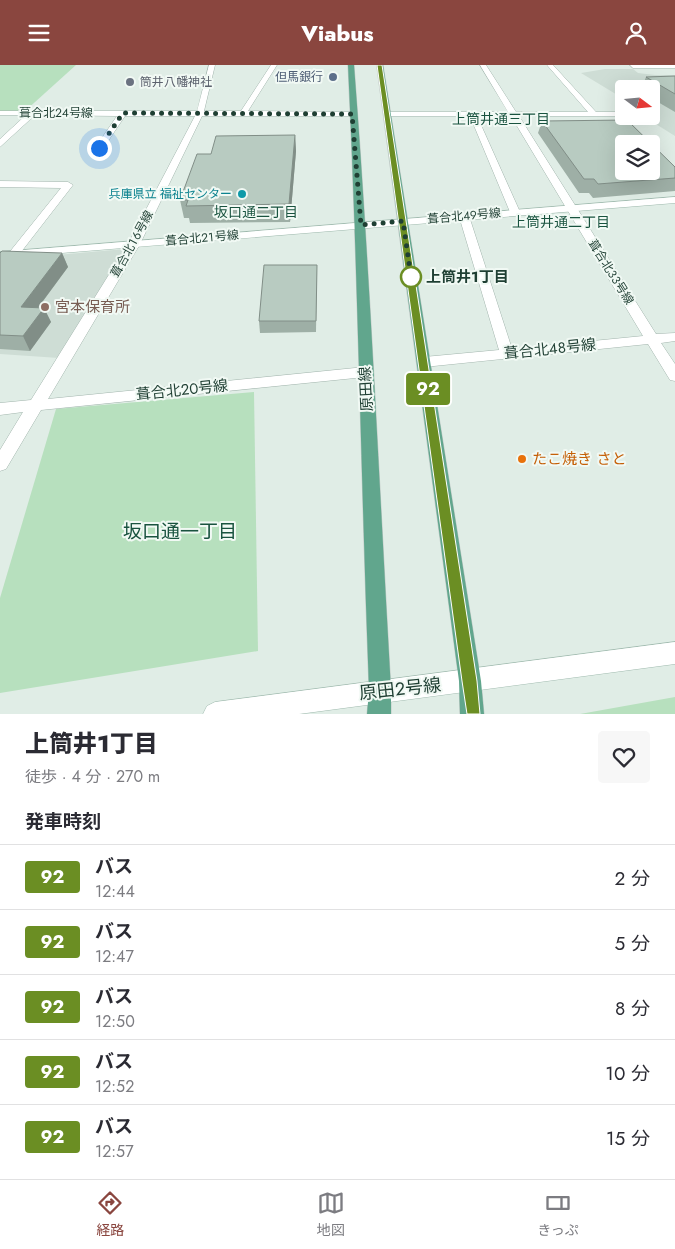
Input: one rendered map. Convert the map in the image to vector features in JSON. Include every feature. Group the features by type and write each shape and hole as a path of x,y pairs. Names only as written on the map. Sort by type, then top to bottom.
{"main road":[{"name":"原田線","path":"351,65 352,114 361,225 365,372 380,690 379,714"},
{"path":"380,65 470,681 472,714"}],"street":[{"name":"葺合北１６号線","path":"0,464 134,244 200,113 212,65"},
{"path":"243,114 274,65"},
{"name":"葺合北３３号線","path":"483,65 675,376"},
{"path":"550,65 594,114"},
{"path":"633,65 675,66"},
{"path":"633,65 641,72"},
{"name":"葺合北２４号線","path":"0,113 352,114"},
{"path":"0,144 33,113"},
{"path":"99,148 123,113"},
{"path":"472,113 515,212"},
{"path":"388,114 615,114"},
{"path":"0,184 68,185 14,253"},
{"name":"葺合北４９号線","path":"403,221 675,200"},
{"path":"464,216 507,354"},
{"name":"葺合北２１号線","path":"0,255 403,221"},
{"name":"葺合北４８号線","path":"424,362 675,337"},
{"name":"葺合北２０号線","path":"0,409 365,372"},
{"name":"原田２号線","path":"215,714 380,690 470,681 675,653"}],"shaded area":[{"path":"605,69 633,69 638,73 675,75 675,136 657,125 660,125 660,80 615,80 615,94 581,73"},
{"name":"宮本保育所","path":"125,249 59,358 0,354 0,260"}],"green space":[{"path":"0,65 76,65 24,112 0,112"},
{"path":"254,392 258,651 0,693 0,598 56,409"},
{"path":"675,697 675,714 580,714"}],"building":[{"path":"675,76 675,94 660,85 660,80 651,80 646,77"},
{"path":"615,120 615,125 632,125 642,135 615,135 615,180 649,180 598,184 594,179 584,179 542,121"},
{"name":"兵庫県立 福祉センター","path":"295,135 289,204 186,206 188,200 180,200 197,154 211,154 216,136"},
{"path":"660,152 675,167 675,178 660,179"},
{"path":"2,251 62,253 21,307 44,308 23,336 0,335 0,253"},
{"path":"264,265 317,265 316,321 259,321"}],"bus line":[{"name":"92","path":"380,65 470,681 472,714"}],"place":[{"name":"但馬銀行","path":"333,77"},
{"name":"筒井八幡神社","path":"130,82"},
{"name":"兵庫県立 福祉センター","path":"242,194"},
{"name":"上筒井1丁目","path":"411,277"},
{"name":"宮本保育所","path":"45,307"},
{"name":"たこ焼き さと","path":"522,459"}],"district":[{"name":"上筒井通三丁目","path":"501,119"},
{"name":"坂口通二丁目","path":"256,212"},
{"name":"上筒井通二丁目","path":"561,222"},
{"name":"坂口通一丁目","path":"180,531"}],"route":[{"path":"99,148 123,113 352,114 361,225 403,221 411,277"}]}
